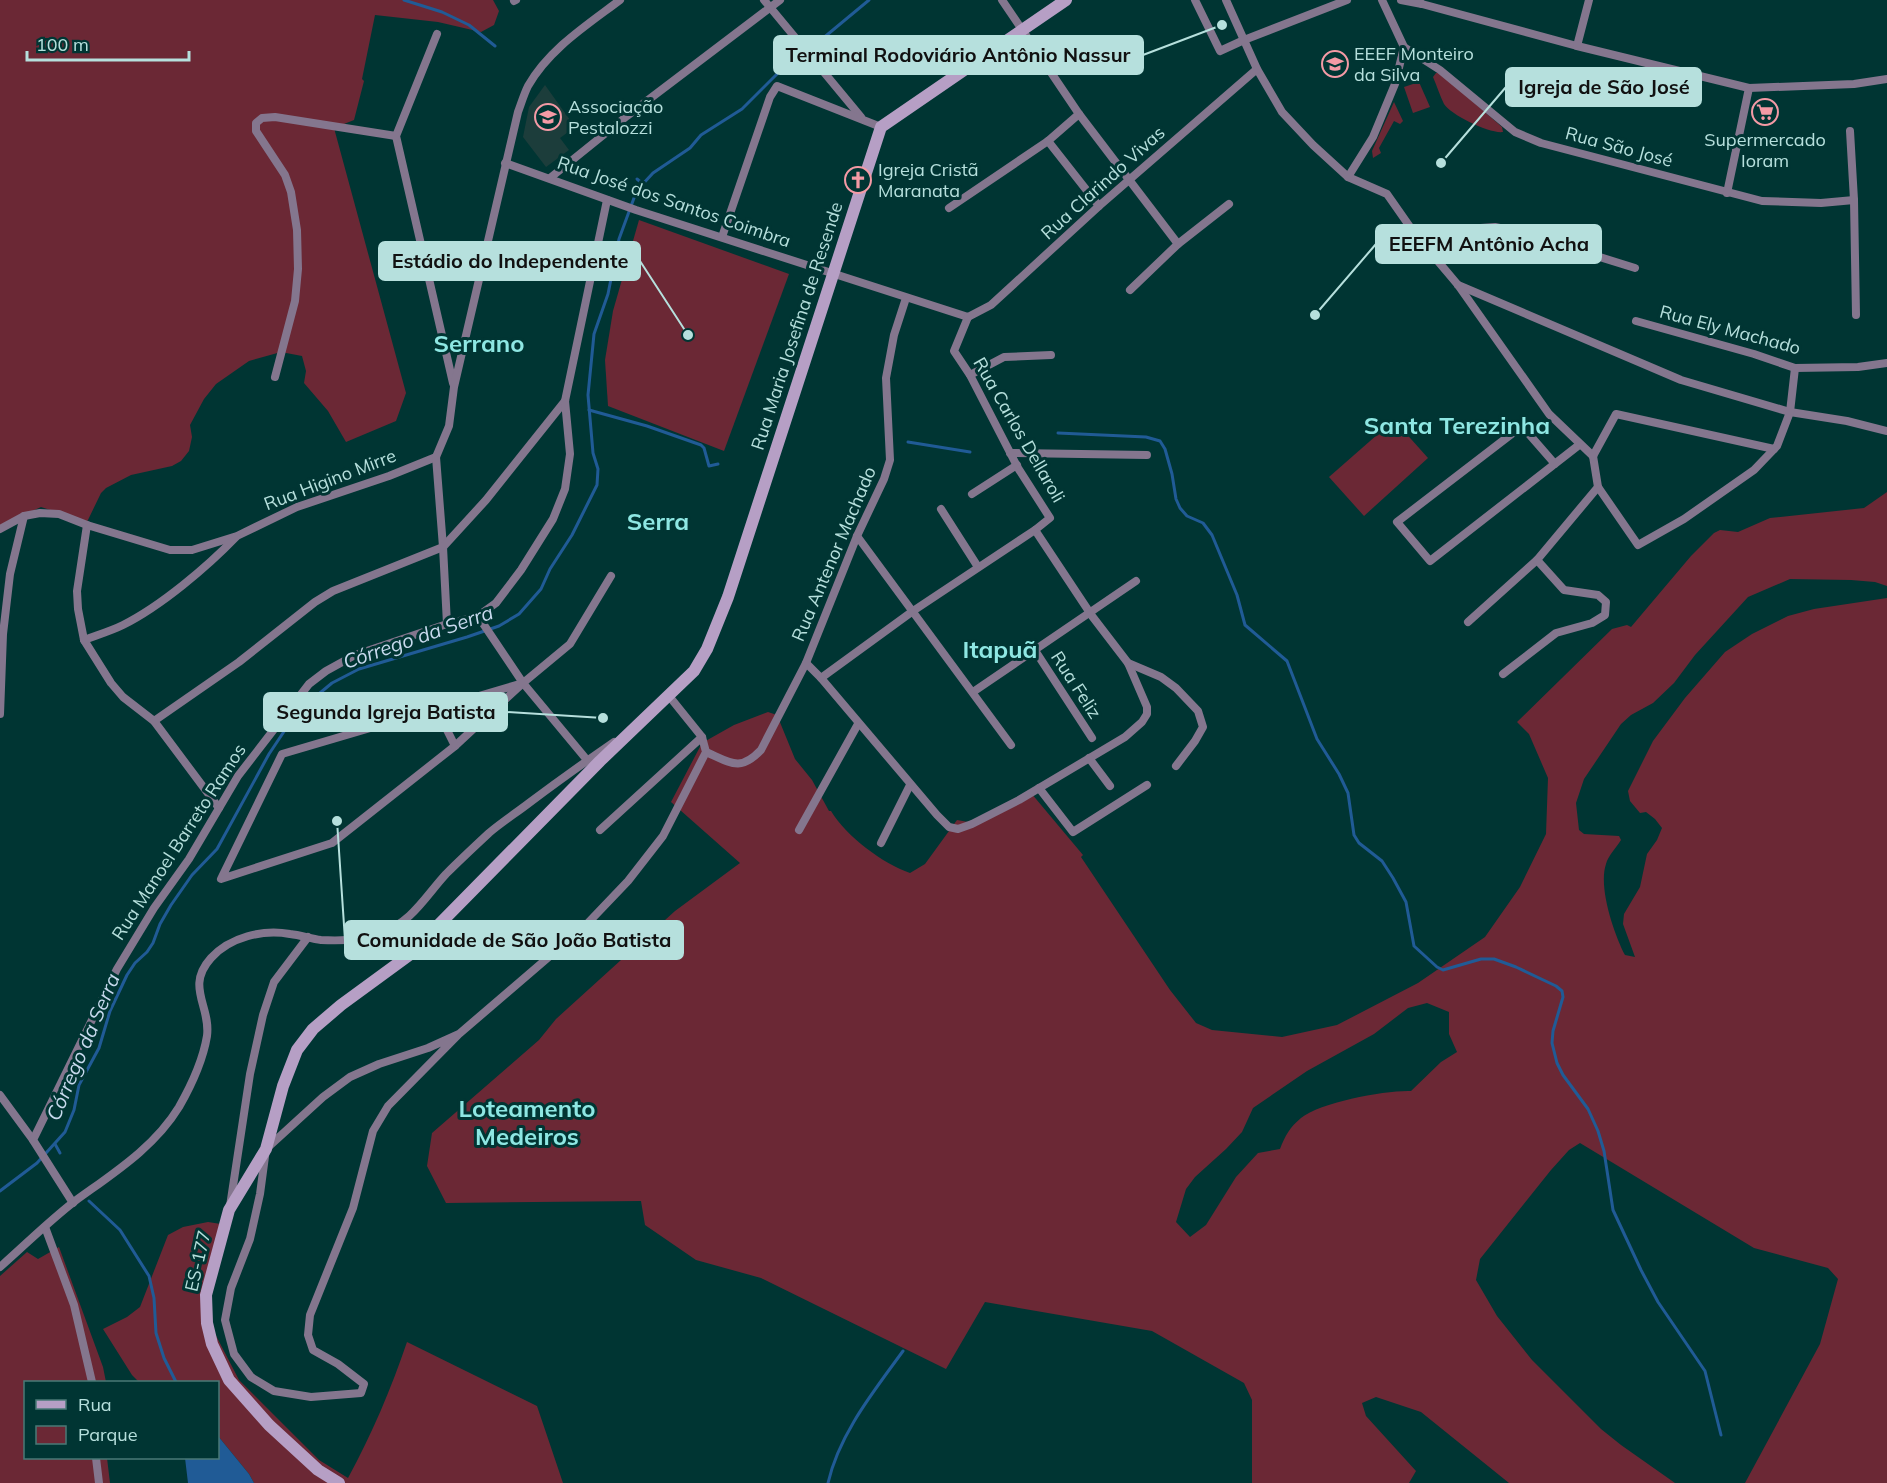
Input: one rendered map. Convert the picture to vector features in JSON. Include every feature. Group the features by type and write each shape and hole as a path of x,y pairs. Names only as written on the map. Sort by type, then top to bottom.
{"main road":[{"path":"881,127 1065,0"},
{"name":"Rua Maria Josefina de Resende","path":"594,761 669,696 694,670 707,649 717,626 881,127"},
{"name":"ES-177","path":"339,1483 318,1470 269,1425 229,1380 212,1344 207,1323 206,1295 229,1210 266,1149 283,1086 297,1050 313,1029 341,1005 408,956 594,761"}],"street":[{"path":"447,624 435,457 448,426 454,387 518,112 528,87 546,62 565,42 620,0"},
{"path":"764,0 861,118"},
{"path":"550,178 627,116 780,0"},
{"path":"1002,0 1079,114 1178,244"},
{"path":"1195,0 1220,51 1347,0"},
{"path":"1348,177 1373,137 1395,84 1404,47 1382,0"},
{"path":"1401,0 1419,2 1749,88 1816,86 1887,79"},
{"path":"1577,45 1590,0"},
{"path":"1228,2 1257,69 1282,112 1348,177 1387,194 1426,248 1458,285 1549,414 1593,456"},
{"path":"437,34 396,136 454,387"},
{"name":"Rua São José","path":"1404,47 1440,70 1515,132 1541,143 1762,201 1821,203 1854,200"},
{"name":"Rua Clarindo Vivas","path":"968,317 991,305 1257,69"},
{"path":"722,237 770,97 777,86 881,127"},
{"path":"1727,193 1749,88"},
{"path":"949,208 1048,141 1079,114"},
{"path":"274,378 295,301 298,269 297,230 291,192 285,175 256,131 256,123 262,118 275,117 396,136"},
{"path":"1850,131 1856,315"},
{"path":"1048,141 1100,206"},
{"name":"Rua José dos Santos Coimbra","path":"505,163 622,206 968,317"},
{"name":"Rua Manoel Barreto Ramos","path":"33,1140 117,969 154,908 189,859 238,776 309,684 326,671 355,655 478,616 496,603 521,570 553,519 565,489 570,454 565,401 607,200"},
{"path":"1130,290 1178,244 1229,204"},
{"path":"1426,248 1466,229 1495,227 1635,268"},
{"path":"1458,285 1681,380 1790,412 1847,421 1887,431"},
{"name":"Rua Antenor Machado","path":"706,752 732,764 743,764 752,759 761,750 806,663 890,460 886,378 894,335 906,298"},
{"name":"Rua Carlos Dellaroli","path":"968,317 954,351 970,375 1010,453 1050,518 1035,530"},
{"name":"Rua Ely Machado","path":"1636,321 1754,354 1794,368 1858,367 1887,363"},
{"path":"970,375 1004,357 1051,355"},
{"path":"1774,449 1616,414 1593,456 1598,487 1638,545 1684,519 1754,470 1777,446 1790,412 1794,368"},
{"path":"154,721 239,662 315,602 333,591 443,547 486,500 565,401"},
{"path":"1555,464 1522,426 1397,522 1430,561 1580,445"},
{"path":"1010,453 1148,455"},
{"name":"Rua Higino Mirre","path":"0,528 24,516 40,513 59,514 87,525 170,550 192,550 237,536 297,507 389,476 435,457"},
{"path":"972,494 1017,465"},
{"path":"1468,622 1537,560 1598,487"},
{"path":"941,509 978,567"},
{"path":"0,714 3,634 10,574 24,516"},
{"path":"87,525 77,591 84,640 111,683 123,697 154,721 219,808"},
{"path":"806,663 910,785 949,827 957,829 972,824 1039,788 1089,758 1125,736 1142,722 1147,714 1145,701 1128,663 1089,612 1035,530 913,610 821,678"},
{"name":"Rua Higino Mirre","path":"84,640 124,625 159,602 213,561 237,536"},
{"path":"857,536 1011,745"},
{"path":"1503,674 1556,633 1592,623 1605,615 1606,602 1598,595 1564,590 1537,560"},
{"path":"523,683 282,754 221,879 332,843 455,746 523,683 570,644 611,576"},
{"path":"973,692 1136,581"},
{"path":"478,616 523,683 594,761"},
{"name":"Rua Feliz","path":"1034,649 1092,738"},
{"path":"1128,663 1161,677 1176,688 1198,711 1203,727 1176,766"},
{"path":"459,1034 350,1077 323,1097 266,1149 260,1194 250,1239 231,1288 225,1320 234,1354 251,1377 274,1391 311,1397 361,1393 364,1384 339,1364 314,1350 308,1335 310,1315 353,1208 373,1131 388,1106 459,1034 586,925 628,881 663,836 706,752 702,737 669,696"},
{"path":"437,710 455,746"},
{"path":"799,830 858,724"},
{"path":"600,830 702,737"},
{"path":"1089,758 1110,786"},
{"name":"Rua Maria Josefina de Resende","path":"0,1267 73,1203 143,1149 162,1130 178,1108 199,1065 207,1035 207,1022 199,996 198,981 212,957 237,939 256,934 278,932 320,940 346,940 377,935 401,924 422,904 446,874 491,832 594,761"},
{"path":"881,843 910,785"},
{"path":"1039,788 1073,832 1147,785"},
{"path":"229,1210 250,1074 263,1015 274,982 308,937"},
{"path":"0,1095 40,1150 73,1203"},
{"path":"45,1227 74,1305 92,1381"},
{"path":"96,1459 99,1483"}],"shaded area":[{"name":"Associação Pestalozzi","path":"545,85 575,127 560,138 569,150 546,167 523,137 529,107"}],"green space":[{"path":"0,0 493,0 499,11 494,25 481,32 438,22 375,15 362,79 364,81 354,120 334,128 406,393 396,421 346,442 328,411 304,383 306,371 302,356 281,352 249,361 216,384 204,399 190,425 192,437 189,451 181,461 172,466 131,475 106,488 101,493 87,522 41,507 0,526"},
{"path":"1436,73 1440,73 1502,127 1503,132 1480,127 1448,108 1444,104 1433,77"},
{"path":"1419,82 1430,107 1413,113 1404,87"},
{"path":"1394,102 1403,121 1400,124 1394,121 1379,148 1381,153 1373,158 1372,151"},
{"path":"639,220 789,274 724,451 608,406 605,360 613,311"},
{"path":"1394,420 1428,458 1364,516 1329,477"},
{"path":"1887,492 1887,586 1875,582 1851,580 1790,579 1748,597 1695,655 1674,683 1653,703 1631,715 1621,724 1584,779 1576,803 1579,830 1584,834 1619,836 1621,840 1607,861 1604,885 1608,910 1621,946 1625,955 1635,957 1623,924 1624,914 1640,887 1647,854 1662,828 1646,812 1640,813 1630,801 1628,791 1653,741 1685,698 1725,652 1752,634 1788,616 1814,609 1887,598 1887,1483 1745,1483 1820,1344 1838,1279 1828,1268 1754,1248 1580,1143 1569,1150 1551,1170 1480,1259 1476,1280 1497,1316 1532,1360 1601,1429 1675,1483 1509,1483 1421,1412 1376,1397 1362,1403 1366,1416 1416,1471 1409,1483 1252,1483 1252,1400 1244,1383 1152,1331 985,1302 946,1369 761,1278 696,1260 645,1225 641,1201 446,1203 427,1166 432,1133 539,1040 556,1019 675,911 740,863 671,802 702,743 734,725 768,712 777,715 795,759 812,780 829,811 866,848 888,863 910,873 925,864 957,820 968,822 1031,793 1083,855 1081,857 1170,990 1196,1023 1212,1030 1282,1037 1337,1025 1418,983 1485,937 1520,887 1546,834 1548,778 1529,734 1517,722 1612,629 1627,625 1631,627 1691,556 1714,533 1720,530 1738,532 1770,518 1864,508","holes":["1427,1003 1449,1012 1449,1034 1457,1052 1441,1062 1411,1091 1354,1098 1310,1112 1291,1128 1280,1149 1258,1153 1236,1177 1206,1225 1190,1237 1176,1222 1186,1189 1195,1177 1242,1132 1253,1108 1307,1071 1374,1034 1408,1008"]},
{"path":"509,703 469,735 457,709"},
{"path":"208,1222 221,1224 214,1264 210,1324 239,1380 319,1460 348,1478 380,1411 407,1342 537,1406 563,1483 254,1483 219,1437 219,1381 138,1381 103,1329 127,1317 140,1307 168,1235 183,1227"},
{"path":"59,1247 103,1367 106,1381 24,1381 24,1459 107,1459 110,1483 0,1483 0,1276 27,1252 38,1259"}],"water":[{"path":"219,1437 254,1483 188,1483 185,1459 219,1459"}],"waterway":[{"path":"404,0 442,12 469,25 495,46"},
{"name":"Córrego da Serra","path":"0,1191 37,1163 65,1132 74,1110 79,1085 99,1048 110,1011 127,975 153,943 160,924 192,875 217,849 269,754 297,712 332,683 359,669 499,626 519,614 541,589 597,485 598,469 593,453 588,395 594,334 608,294 619,239 634,198 653,173 690,148 701,135 742,109 781,70 869,0"},
{"name":"Córrego da Serra","path":"637,179 643,184"},
{"path":"589,410 647,426 701,445 709,466 718,464"},
{"path":"1058,433 1146,437 1160,441 1165,449 1180,508 1187,516 1203,523 1212,535 1237,595 1245,625 1287,661 1317,739 1348,793 1354,835 1359,843 1382,861 1406,902 1414,946 1443,970 1481,959 1494,959 1516,967 1562,991 1563,997 1553,1031 1552,1043 1557,1063 1588,1109 1598,1131 1604,1151 1613,1210 1641,1270 1658,1302 1705,1371 1721,1435"},
{"path":"908,442 970,452"},
{"path":"55,1144 60,1153"},
{"path":"89,1201 120,1230 149,1276 154,1298 156,1333 164,1358 176,1381"},
{"path":"828,1483 840,1447 849,1430 869,1397 903,1351"}],"place":[{"name":"Terminal Rodoviário Antônio Nassur","path":"1222,25"},
{"name":"EEEF Monteiro da Silva","path":"1335,64"},
{"name":"Supermercado Ioram","path":"1765,112"},
{"name":"Associação Pestalozzi","path":"548,117"},
{"name":"Igreja de São José","path":"1441,163"},
{"name":"Igreja Cristã Maranata","path":"858,180"},
{"name":"EEEFM Antônio Acha","path":"1315,315"},
{"name":"Estádio do Independente","path":"688,335"},
{"name":"Segunda Igreja Batista","path":"603,718"},
{"name":"Comunidade de São João Batista","path":"337,821"}],"district":[{"name":"Serrano","path":"479,344"},
{"name":"Santa Terezinha","path":"1457,426"},
{"name":"Serra","path":"658,522"},
{"name":"Itapuã","path":"1000,650"},
{"name":"Loteamento Medeiros","path":"527,1123"}]}
